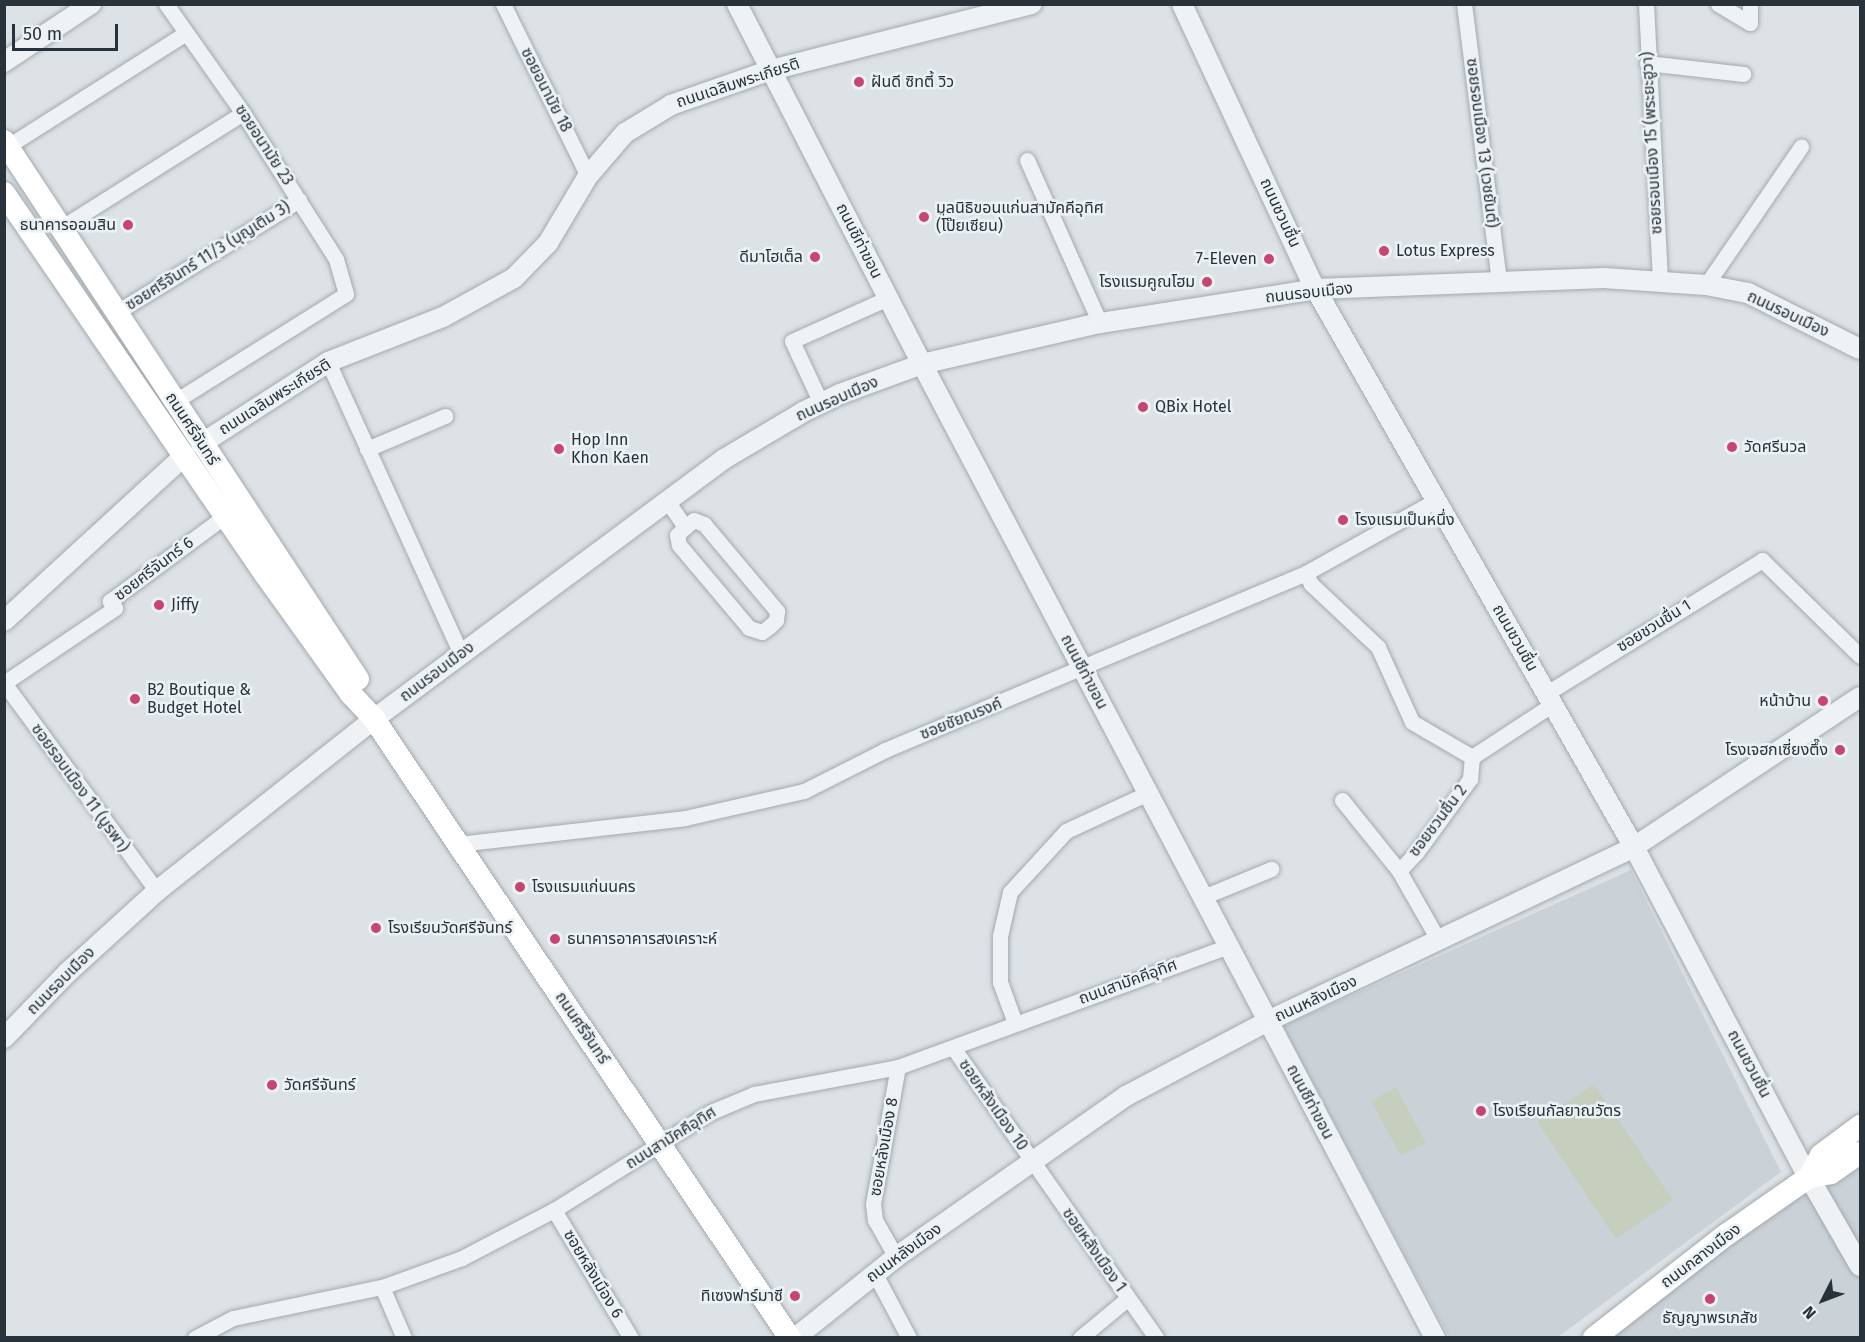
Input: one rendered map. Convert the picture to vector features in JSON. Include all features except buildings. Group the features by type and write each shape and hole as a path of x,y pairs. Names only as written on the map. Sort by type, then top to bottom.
{"main road":[{"name":"ถนนศรีจันทร์","path":"6,144 174,402 193,450 225,516 351,694 374,719 790,1338"},
{"name":"ถนนศรีจันทร์","path":"4,193 110,350 193,450 359,681 374,719"},
{"path":"110,350 132,336"},
{"name":"ถนนกลางเมือง","path":"1809,1177 1821,1155 1860,1126"},
{"name":"ถนนกลางเมือง","path":"1594,1338 1726,1236 1809,1177 1831,1173 1860,1153"}],"street":[{"path":"4,62 91,4"},
{"name":"ซอยอนามัย 23","path":"166,4 243,113 336,259 346,294 174,402"},
{"name":"ซอยอนามัย 18","path":"503,4 588,176"},
{"name":"ถนนชีท่าขอน","path":"737,4 922,364 1435,1338"},
{"name":"ถนนเฉลิมพระเกียรติ","path":"4,621 193,450 328,362 442,317 514,278 548,243 588,176 625,132 671,105 771,70 1032,4"},
{"name":"ถนนชวนชื่น","path":"1182,4 1316,289 1634,847 1809,1177 1860,1266"},
{"name":"ซอยรอบเมือง 13 (เวชยันต์)","path":"1464,4 1499,282"},
{"name":"ซอยรอบเมือง 15 (พระยะฮูวา)","path":"1646,4 1647,63 1660,281"},
{"path":"1718,4 1750,23 1750,4"},
{"path":"6,144 186,33"},
{"path":"1647,63 1743,74"},
{"path":"62,227 243,113"},
{"path":"1706,285 1801,147"},
{"path":"1027,160 1100,323"},
{"name":"ซอยศรีจันทร์ 11/3 (บุญเติม 3)","path":"117,312 299,200"},
{"name":"ถนนรอบเมือง","path":"4,1038 67,973 157,891 374,719 724,459 821,404 922,364 1100,323 1316,289 1604,278 1706,285 1748,293 1860,349"},
{"path":"821,404 792,341 888,298"},
{"path":"328,362 461,654"},
{"path":"367,449 445,416"},
{"path":"667,501 685,527"},
{"name":"ซอยชัยณรงค์","path":"459,844 685,818 804,790 885,750 1306,573 1435,501"},
{"name":"ซอยศรีจันทร์ 6","path":"4,683 115,608 110,601 225,516"},
{"path":"694,520 704,524 777,611 776,620 770,626 762,632 749,628 680,545 677,535 685,527 694,520"},
{"name":"ซอยชวนชื่น 1","path":"1550,699 1762,560 1860,656"},
{"path":"1306,573 1311,584 1378,647 1413,722 1472,757 1550,699"},
{"name":"ซอยรอบเมือง 11 (บูรพา)","path":"4,683 157,891"},
{"name":"ถนนหลังเมือง","path":"795,1338 896,1257 1126,1096 1268,1022 1634,847 1860,697"},
{"name":"ซอยชวนชื่น 2","path":"1399,871 1416,853 1470,779 1472,757"},
{"path":"1015,1023 1000,982 1000,936 1010,891 1066,831 1148,793"},
{"path":"1342,800 1399,871 1439,941"},
{"path":"1203,897 1271,869"},
{"name":"ถนนสามัคคีอุทิศ","path":"195,1338 233,1318 382,1287 462,1258 554,1210 711,1112 754,1094 898,1068 1229,946"},
{"name":"ซอยหลังเมือง 10","path":"954,1049 1033,1161"},
{"name":"ซอยหลังเมือง 8","path":"896,1257 875,1220 873,1204 898,1068"},
{"name":"ซอยหลังเมือง 1","path":"1033,1161 1156,1338"},
{"name":"ซอยหลังเมือง 6","path":"554,1210 631,1338"},
{"path":"875,1274 909,1338"},
{"path":"382,1287 404,1338"},
{"path":"1080,1338 1127,1299"}],"shaded area":[{"name":"โรงเรียนกัลยาณวัตร","path":"1631,870 1781,1172 1558,1337 1449,1337 1283,1026"},
{"path":"1860,1156 1860,1337 1594,1338 1817,1184"}],"green space":[{"path":"1594,1084 1673,1200 1616,1239 1537,1122"},
{"path":"1396,1087 1426,1143 1401,1156 1371,1101"}],"place":[{"name":"ฝันดี ซิทตี้ วิว","path":"859,82"},
{"name":"มูลนิธิขอนแก่นสามัคคีอุทิศ (โป๊ยเซียน)","path":"924,217"},
{"name":"ธนาคารออมสิน","path":"128,225"},
{"name":"Lotus Express","path":"1384,251"},
{"name":"ดีมาโฮเต็ล","path":"815,257"},
{"name":"7-Eleven","path":"1269,259"},
{"name":"โรงแรมคูณโฮม","path":"1207,282"},
{"name":"QBix Hotel","path":"1143,407"},
{"name":"วัดศรีนวล","path":"1732,447"},
{"name":"Hop Inn Khon Kaen","path":"559,449"},
{"name":"โรงแรมเป็นหนึ่ง","path":"1343,520"},
{"name":"Jiffy","path":"159,605"},
{"name":"B2 Boutique & Budget Hotel","path":"135,699"},
{"name":"หน้าบ้าน","path":"1823,701"},
{"name":"โรงเจฮกเซี่ยงตึ๊ง","path":"1840,750"},
{"name":"โรงแรมแก่นนคร","path":"520,887"},
{"name":"โรงเรียนวัดศรีจันทร์","path":"376,928"},
{"name":"ธนาคารอาคารสงเคราะห์","path":"555,939"},
{"name":"วัดศรีจันทร์","path":"272,1085"},
{"name":"โรงเรียนกัลยาณวัตร","path":"1481,1111"},
{"name":"ทิเซงฟาร์มาซี","path":"795,1296"},
{"name":"ธัญญาพรเภสัช","path":"1710,1299"}]}
